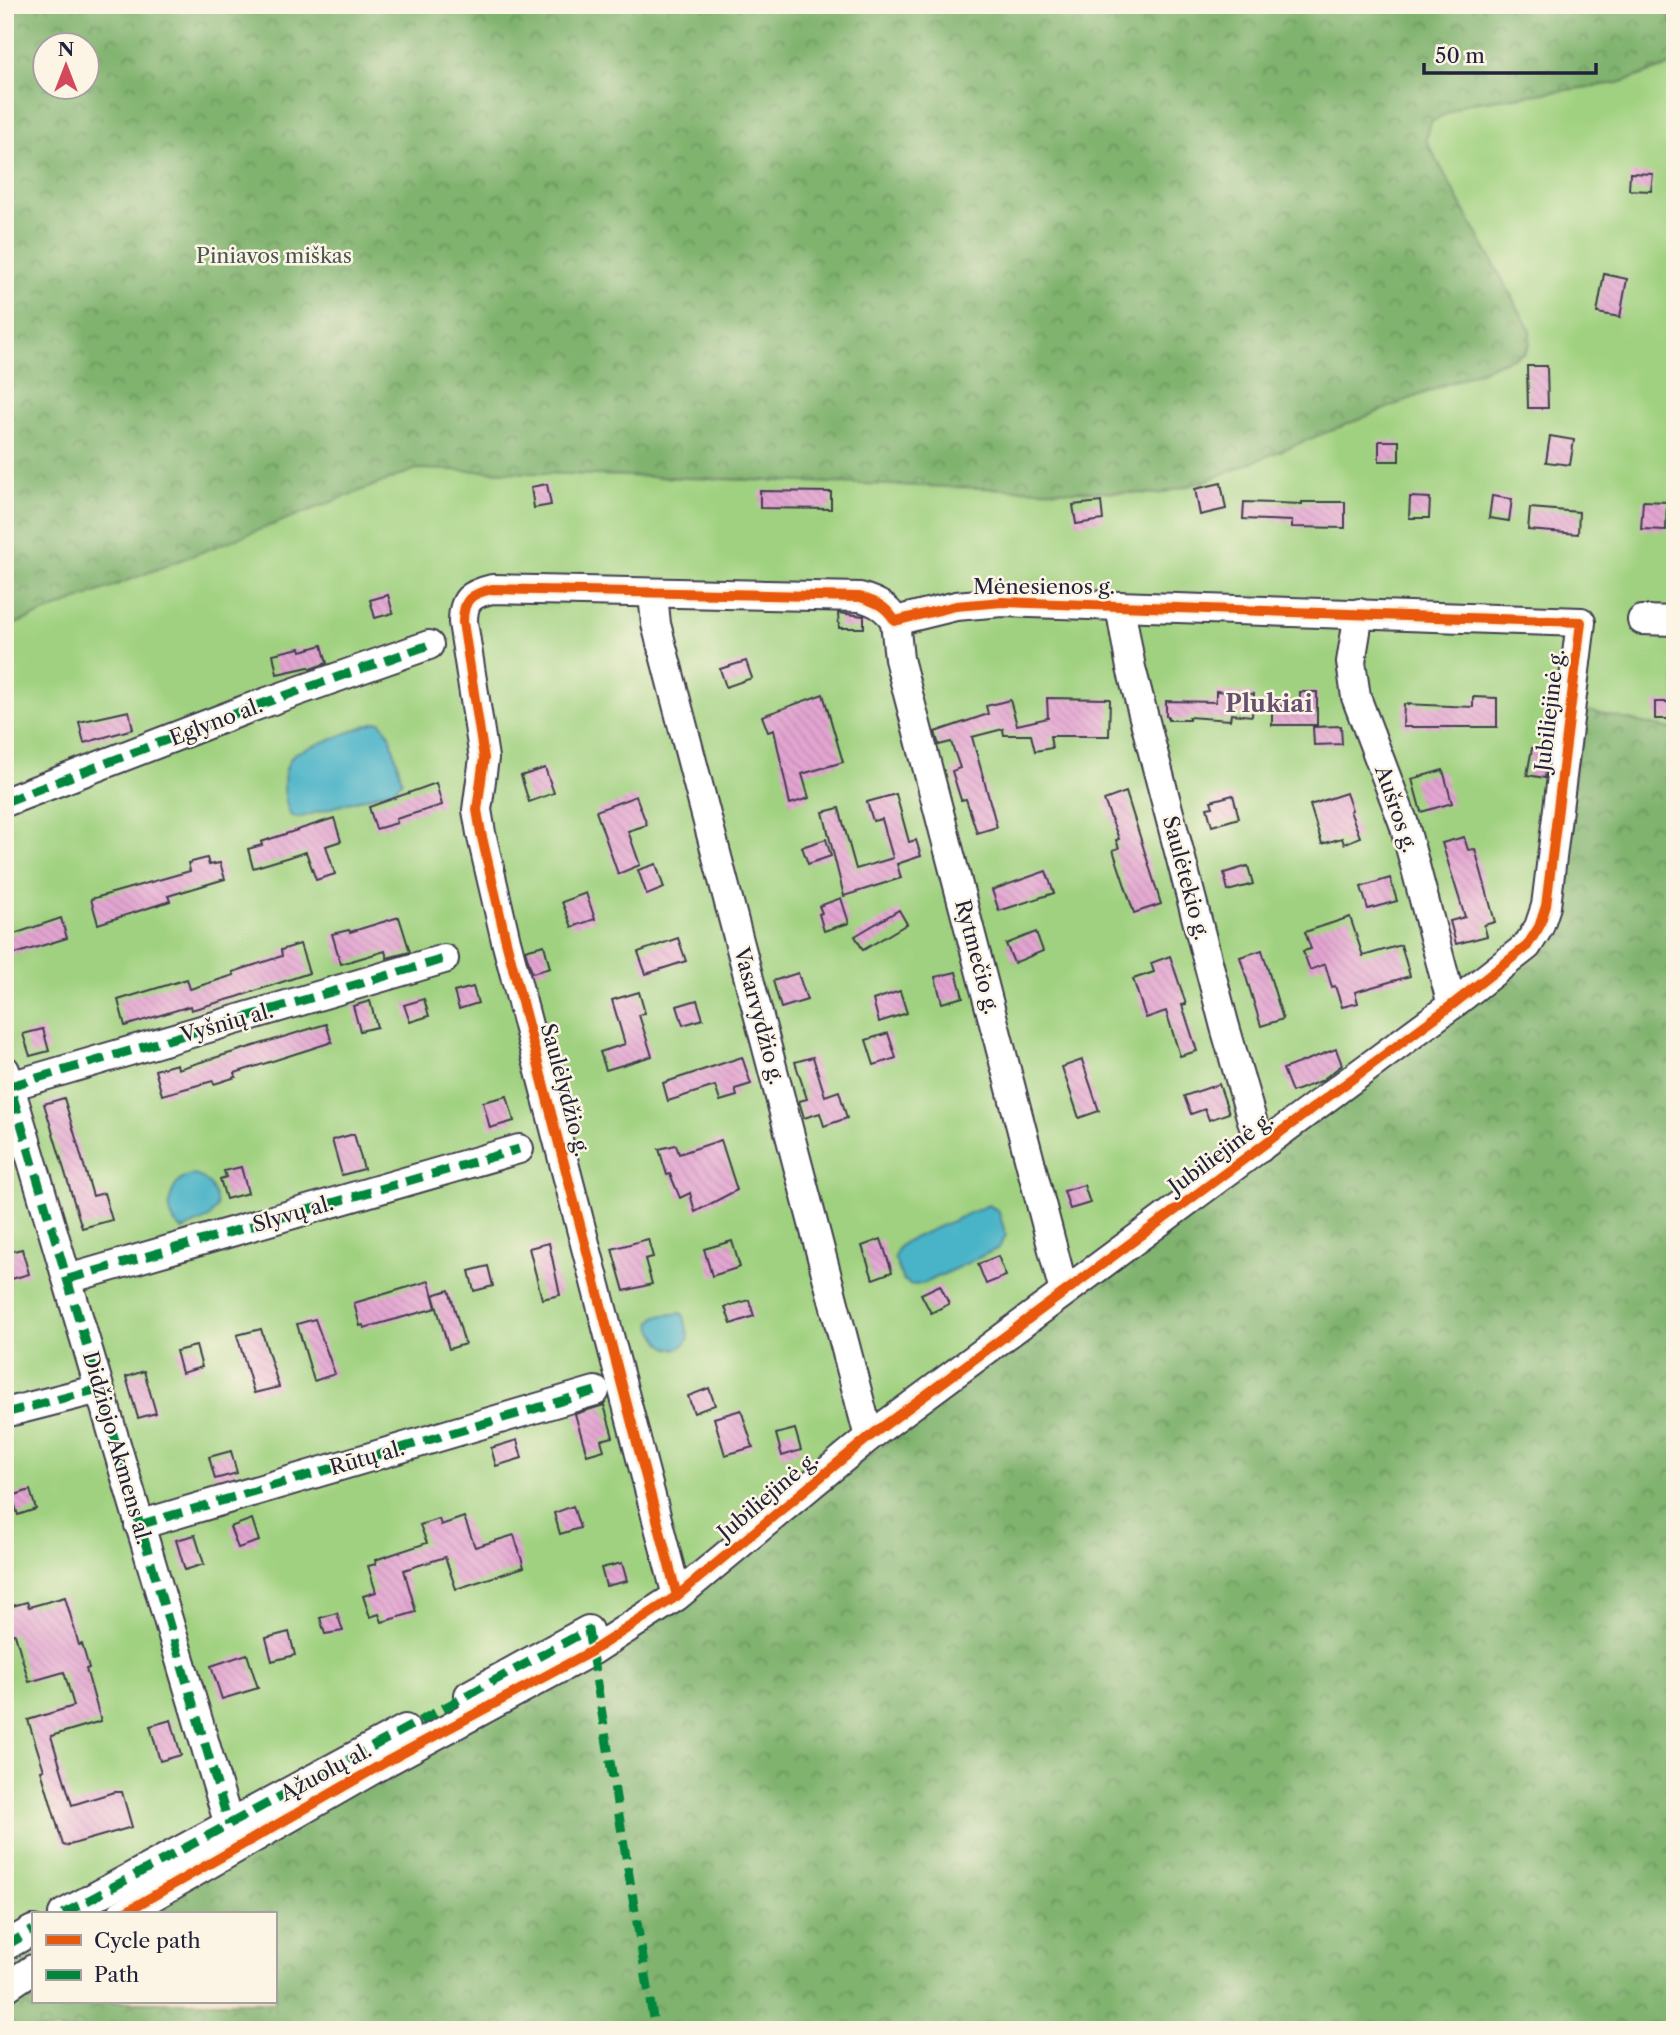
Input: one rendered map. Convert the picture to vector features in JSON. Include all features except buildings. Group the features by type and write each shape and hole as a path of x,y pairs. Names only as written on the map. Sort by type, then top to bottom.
{"street":[{"name":"Saulėlydžio g.","path":"653,594 492,589 469,598 463,609 463,622 484,758 477,810 481,833 506,941 677,1596"},
{"path":"653,594 860,597 888,610 895,621"},
{"name":"Vasarvydžio g.","path":"653,594 660,638 869,1437"},
{"name":"Mėnesienos g.","path":"895,621 956,606 1002,602 1580,622"},
{"name":"Saulėtekio g.","path":"1120,606 1134,681 1260,1149"},
{"name":"Aušros g.","path":"1359,613 1351,662 1356,697 1404,824 1452,1005"},
{"path":"1642,620 1675,621"},
{"name":"Rytmečio g.","path":"895,621 899,659 1064,1292"},
{"name":"Jubiliejinė g.","path":"125,1912 386,1762 592,1651 677,1596 869,1437 1260,1149 1527,946 1539,927 1546,906 1580,622"},
{"name":"Eglyno al.","path":"5,802 247,709 429,645"},
{"name":"Vyšnių al.","path":"8,1078 444,959"},
{"name":"Didžiojo Akmens al.","path":"8,1078 229,1825"},
{"name":"Slyvų al.","path":"68,1279 519,1149"},
{"path":"5,1413 99,1389"},
{"name":"Rūtų al.","path":"139,1525 595,1391"},
{"name":"Ąžuolų al.","path":"67,1912 588,1630"},
{"path":"5,1946 32,1931"},
{"path":"5,1988 32,1970"}],"green space":[{"name":"Piniavos miškas","path":"5,5 1668,5 1675,35 1675,64 1619,83 1464,104 1426,140 1530,330 1530,343 1524,353 1203,482 1158,494 417,469 5,628"},
{"path":"1675,64 1675,730 1584,710 1554,915 1538,949 634,1634 91,1912 32,1912 32,1945 5,1961 5,628 417,469 1158,494 1203,482 1525,353 1530,343 1530,330 1426,140 1431,122 1464,104 1619,83"},
{"path":"1584,709 1675,730 1675,2030 5,2030 5,1961 32,1945 32,2004 276,2004 276,1912 90,1912 1554,915"}],"water":[{"path":"381,722 390,735 402,781 395,789 298,818 291,816 284,783 287,766 295,753"},
{"path":"192,1175 207,1182 215,1196 217,1207 209,1218 183,1230 172,1217 170,1200 177,1184"},
{"path":"988,1205 998,1210 1006,1235 999,1248 923,1284 912,1285 903,1280 894,1257 899,1247 906,1241"},
{"path":"681,1313 689,1339 683,1346 671,1349 661,1342 651,1322 657,1316"}],"marked path":[{"path":"5,802 247,709 429,645"},
{"path":"10,1086 444,959"},
{"path":"5,1070 229,1825"},
{"path":"68,1279 519,1149"},
{"path":"5,1413 99,1389"},
{"path":"139,1525 595,1391"},
{"path":"67,1912 588,1630 655,2030"},
{"path":"5,1946 32,1931"}],"cycle path":[{"path":"492,589 860,597 880,605 895,621 956,606 1002,602 1581,622 1546,906 1539,927 1527,946 1452,1005 869,1437 677,1596 506,941 481,833 477,810 484,758 463,622 465,608 470,599 492,589"},
{"path":"125,1912 386,1762 592,1651 677,1596"}],"district":[{"name":"Plukiai","path":"1269,704"}]}
